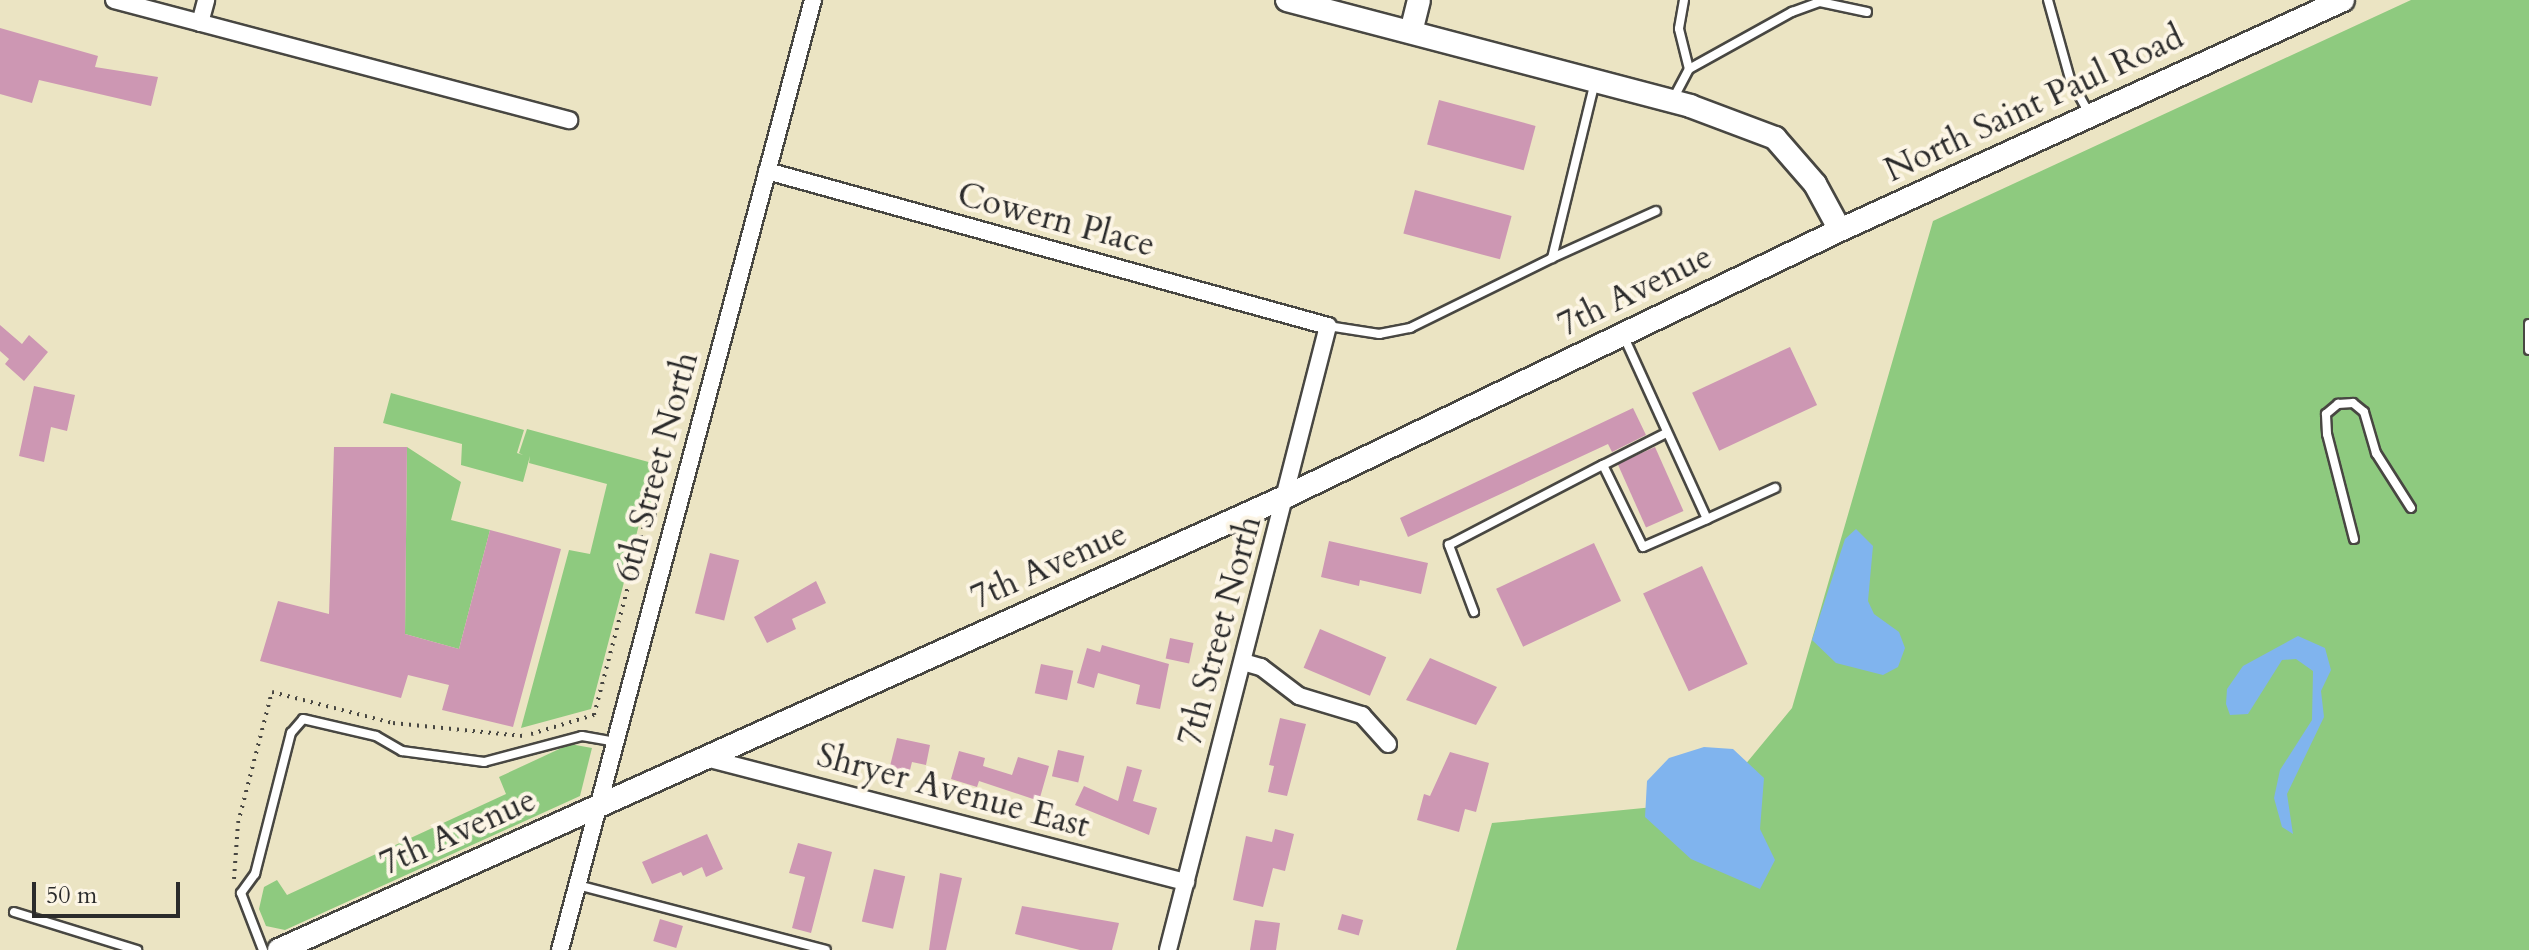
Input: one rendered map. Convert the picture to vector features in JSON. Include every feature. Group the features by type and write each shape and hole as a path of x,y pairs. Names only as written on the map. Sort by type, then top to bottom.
{"street":[{"path":"114,0 569,120"},
{"path":"200,23 206,0"},
{"name":"6th Street North","path":"560,950 813,0"},
{"path":"1287,0 1672,101 1775,138 1815,184 1840,230"},
{"path":"1411,32 1419,0"},
{"name":"North Saint Paul Road","path":"1840,230 2343,0"},
{"name":"Cowern Place","path":"767,171 1328,326"},
{"name":"7th Avenue","path":"279,950 1287,496 1840,230"},
{"name":"7th Street North","path":"1168,950 1287,496 1328,326"},
{"path":"1243,662 1261,667 1299,696 1362,715 1388,744"},
{"name":"Shryer Avenue East","path":"706,758 1186,882"}],"lane":[{"path":"1684,0 1679,29 1689,69"},
{"path":"2048,0 2070,79 2090,116"},
{"path":"1672,101 1689,69 1731,42 1820,1 1867,12"},
{"path":"1552,258 1595,81"},
{"path":"1328,326 1379,334 1410,328 1656,211"},
{"path":"2529,324 2529,350"},
{"path":"1622,335 1707,519"},
{"path":"2354,539 2327,434 2326,414 2338,404 2353,403 2364,412 2376,453 2411,508"},
{"path":"1474,612 1449,545 1666,433"},
{"path":"1603,465 1643,547 1775,488"},
{"path":"263,950 241,893 255,874 276,807 291,733 303,719 376,736 402,751 484,762 582,736 615,742"},
{"path":"577,885 826,950"},
{"path":"14,912 137,950"}],"path":[{"path":"232,891 238,823 272,692 393,723 524,736 594,715 647,515 675,515"}],"green space":[{"path":"2411,0 2529,0 2529,950 1456,950 1492,823 1715,801 1792,708 1933,221"},
{"path":"391,393 524,430 517,453 523,455 519,453 527,429 667,467 656,511 642,513 591,709 521,728 569,550 590,554 607,484 529,463 530,456 523,482 461,465 462,444 383,423"},
{"path":"407,447 461,482 451,520 490,530 459,649 405,634"},
{"path":"570,744 592,748 580,796 285,930 266,926 259,909 264,887 277,880 287,895 506,794 499,777"}],"water":[{"path":"1856,529 1873,546 1868,601 1874,614 1899,632 1905,648 1898,667 1883,675 1836,663 1812,640 1845,539"},
{"path":"2298,636 2325,648 2331,670 2321,691 2324,717 2287,794 2293,834 2282,827 2274,798 2280,770 2312,720 2313,671 2296,659 2282,660 2248,714 2230,715 2226,704 2227,689 2243,666"},
{"path":"1704,747 1733,749 1764,778 1760,829 1775,860 1760,889 1691,859 1645,817 1647,781 1669,758"}],"building":[{"path":"0,28 98,56 95,67 158,77 151,106 39,80 32,103 0,94"},
{"path":"1439,100 1536,126 1524,170 1427,144"},
{"path":"1415,190 1512,216 1500,259 1403,233"},
{"path":"0,325 22,344 29,335 48,352 24,381 5,364 9,359 0,351"},
{"path":"1790,347 1817,405 1719,451 1692,393"},
{"path":"34,386 75,395 67,431 51,427 44,462 19,456"},
{"path":"1633,408 1646,435 1612,452 1608,444 1408,537 1400,518"},
{"path":"334,447 407,447 405,634 459,649 490,530 561,549 513,727 442,710 449,685 408,675 401,698 260,661 278,601 329,614"},
{"path":"1655,447 1683,511 1646,528 1618,464"},
{"path":"1329,541 1428,563 1421,594 1360,580 1359,586 1321,577"},
{"path":"1594,543 1621,601 1523,647 1496,589"},
{"path":"710,553 739,560 724,620 695,613"},
{"path":"1702,566 1748,664 1689,691 1643,593"},
{"path":"816,581 826,603 792,619 796,629 767,643 754,617"},
{"path":"1320,629 1386,657 1370,696 1304,668"},
{"path":"1170,638 1193,643 1189,664 1166,659"},
{"path":"1102,645 1169,664 1160,709 1136,704 1140,685 1098,673 1094,688 1077,683 1087,648 1100,652"},
{"path":"1430,658 1497,687 1476,725 1406,700"},
{"path":"1041,664 1073,671 1067,700 1035,693"},
{"path":"1280,718 1306,724 1287,796 1268,792 1274,766 1269,765"},
{"path":"897,738 930,745 926,765 912,762 908,778 888,774"},
{"path":"1058,750 1084,756 1078,782 1052,776"},
{"path":"959,751 985,758 983,766 1012,775 1018,757 1049,766 1039,801 979,781 977,787 951,779"},
{"path":"1450,752 1489,763 1476,812 1465,809 1459,832 1417,820 1424,794 1430,796"},
{"path":"1127,766 1142,770 1133,801 1157,808 1149,835 1075,805 1084,786 1118,801"},
{"path":"1275,829 1294,834 1285,871 1273,868 1263,907 1233,900 1246,836 1272,842"},
{"path":"707,834 723,869 706,877 702,867 683,876 681,872 652,884 642,862"},
{"path":"798,843 832,852 811,933 792,928 805,877 789,873"},
{"path":"874,869 905,876 893,929 862,922"},
{"path":"940,873 962,878 946,950 929,950"},
{"path":"1022,906 1119,923 1112,950 1080,950 1015,934"},
{"path":"1342,914 1363,920 1359,935 1338,929"},
{"path":"660,919 683,926 676,948 653,941"},
{"path":"1255,920 1280,923 1276,950 1250,950"}]}
